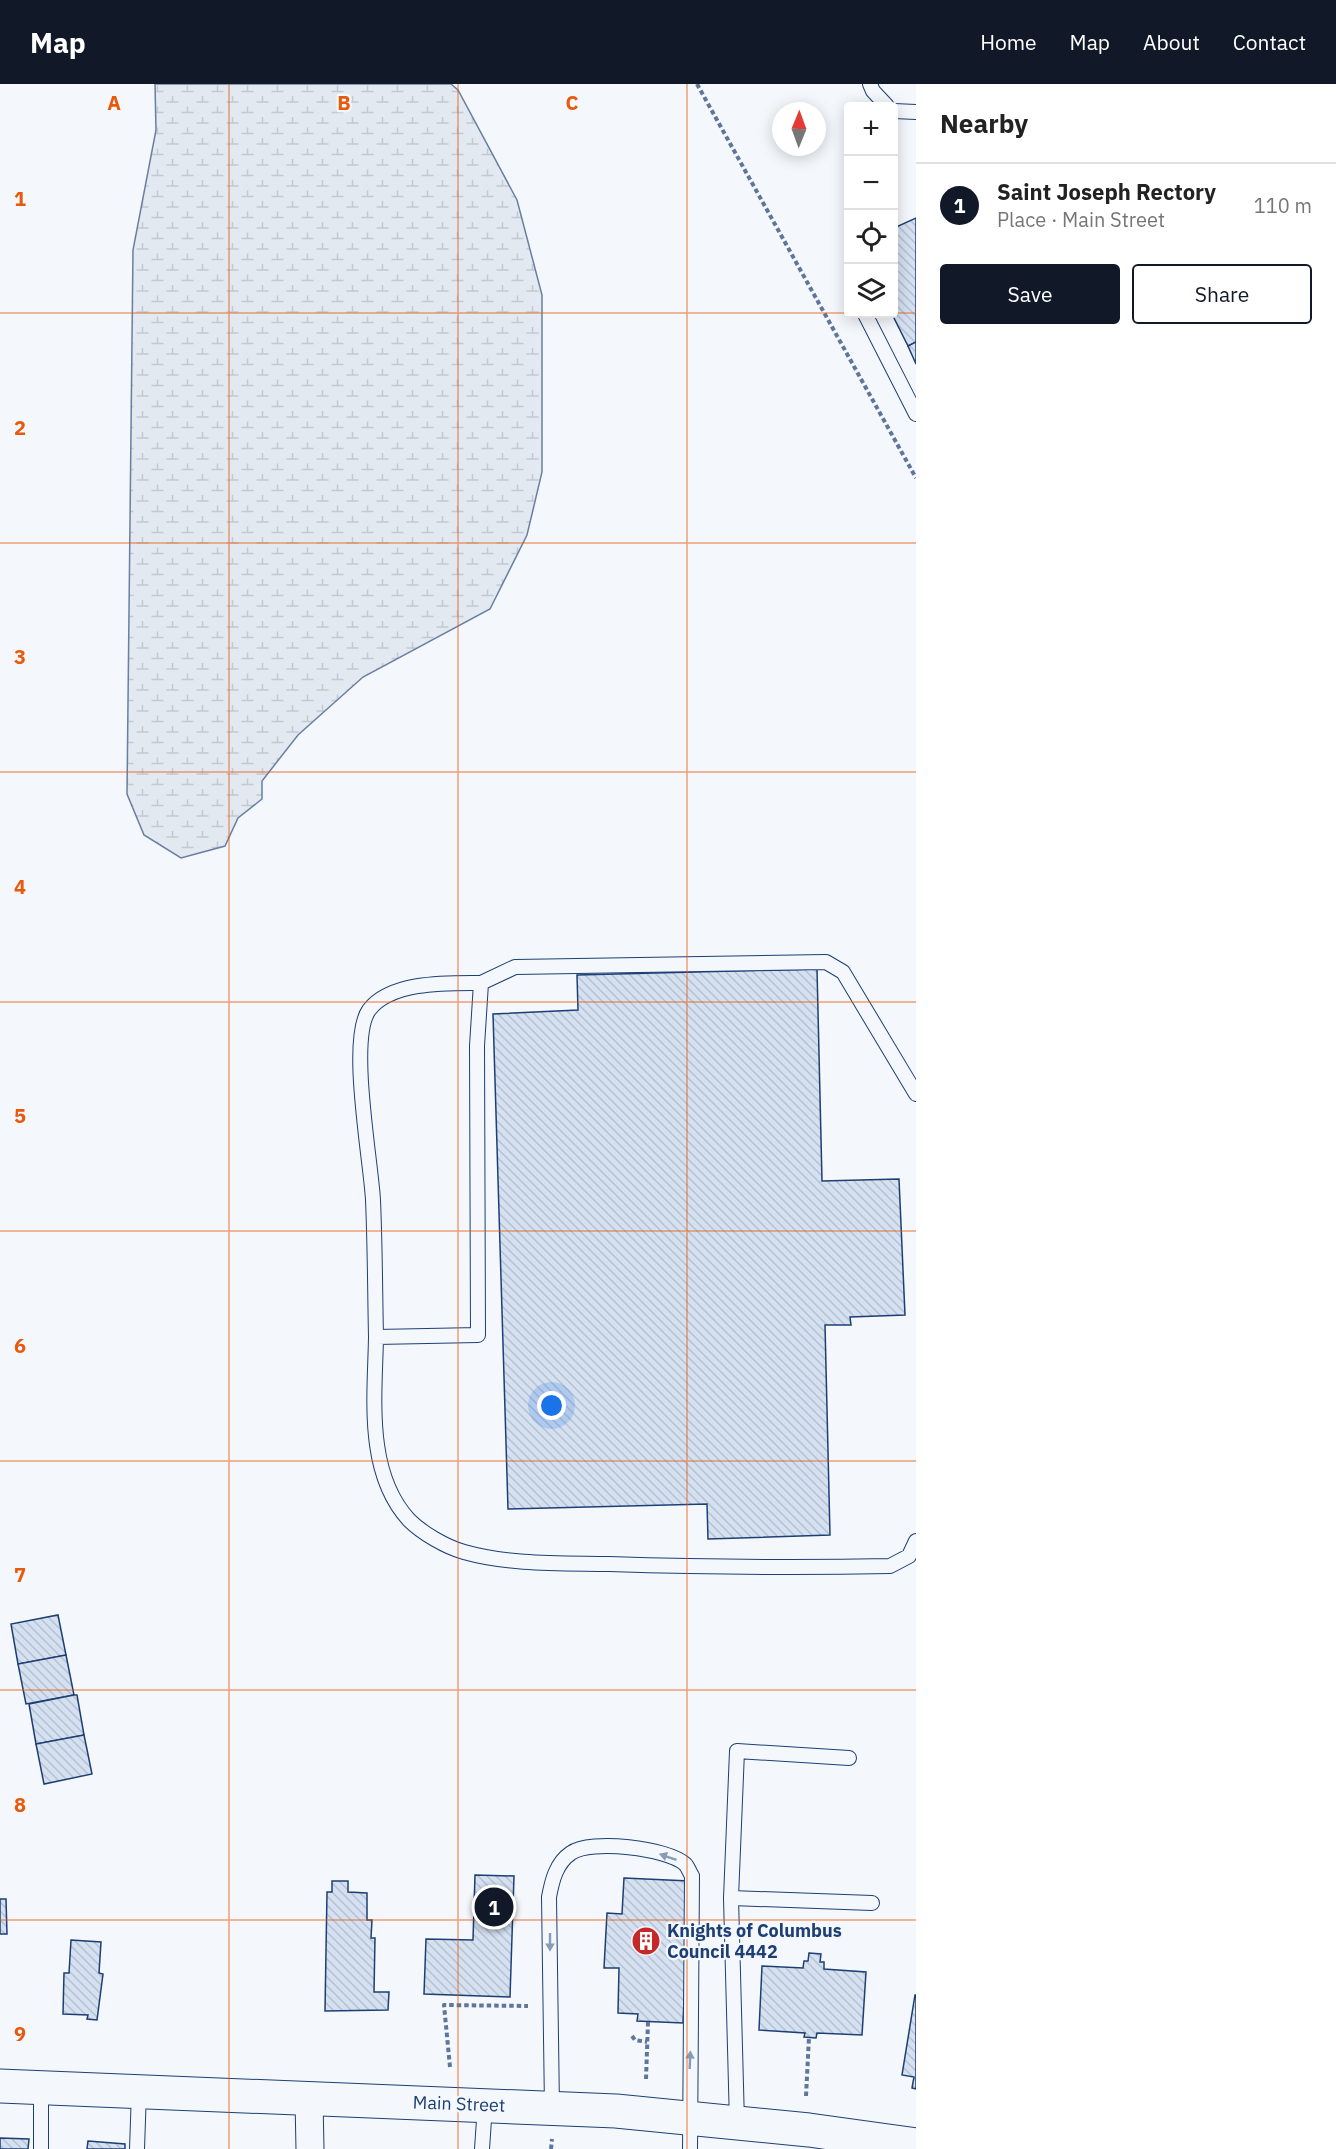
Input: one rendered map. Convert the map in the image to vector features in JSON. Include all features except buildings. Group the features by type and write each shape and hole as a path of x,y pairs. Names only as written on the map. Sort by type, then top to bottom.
{"main road":[{"name":"Main Street","path":"0,2086 552,2109 690,2134 737,2123 857,2143 916,2145"}],"street":[{"path":"309,2099 310,2149"}],"lane":[{"path":"870,84 883,102"},
{"path":"898,111 916,112"},
{"path":"867,318 916,414"},
{"path":"916,1094 843,972 826,962 515,967 481,983 423,984 390,995 369,1010 362,1027 363,1100 373,1198 375,1422 382,1466 392,1495 410,1520 435,1538 464,1552 530,1562 750,1569 890,1566 909,1556 916,1541"},
{"path":"376,1337 478,1335 477,1046 481,983"},
{"path":"737,2123 731,1898 737,1751 849,1758"},
{"path":"552,2109 549,1898 552,1880 562,1861 573,1851 589,1846 615,1846 644,1850 685,1864 692,1876 690,2134"},
{"path":"731,1898 873,1903"},
{"path":"41,2149 42,2087"},
{"path":"137,2149 139,2091"},
{"path":"482,2149 484,2105"}],"path":[{"path":"697,84 916,478"},
{"path":"450,2067 444,2005 550,2007"},
{"path":"646,2079 648,2022"},
{"path":"632,2036 635,2040 647,2042"},
{"path":"806,2096 809,2037"}],"green space":[{"path":"155,84 451,84 458,90 517,200 542,295 542,472 527,535 490,609 363,677 298,735 262,781 262,799 238,818 225,846 181,858 144,835 127,794 133,250 156,130"}],"place":[{"name":"Saint Joseph Rectory","path":"494,1907"},
{"name":"Knights of Columbus Council 4442","path":"646,1941"}]}
